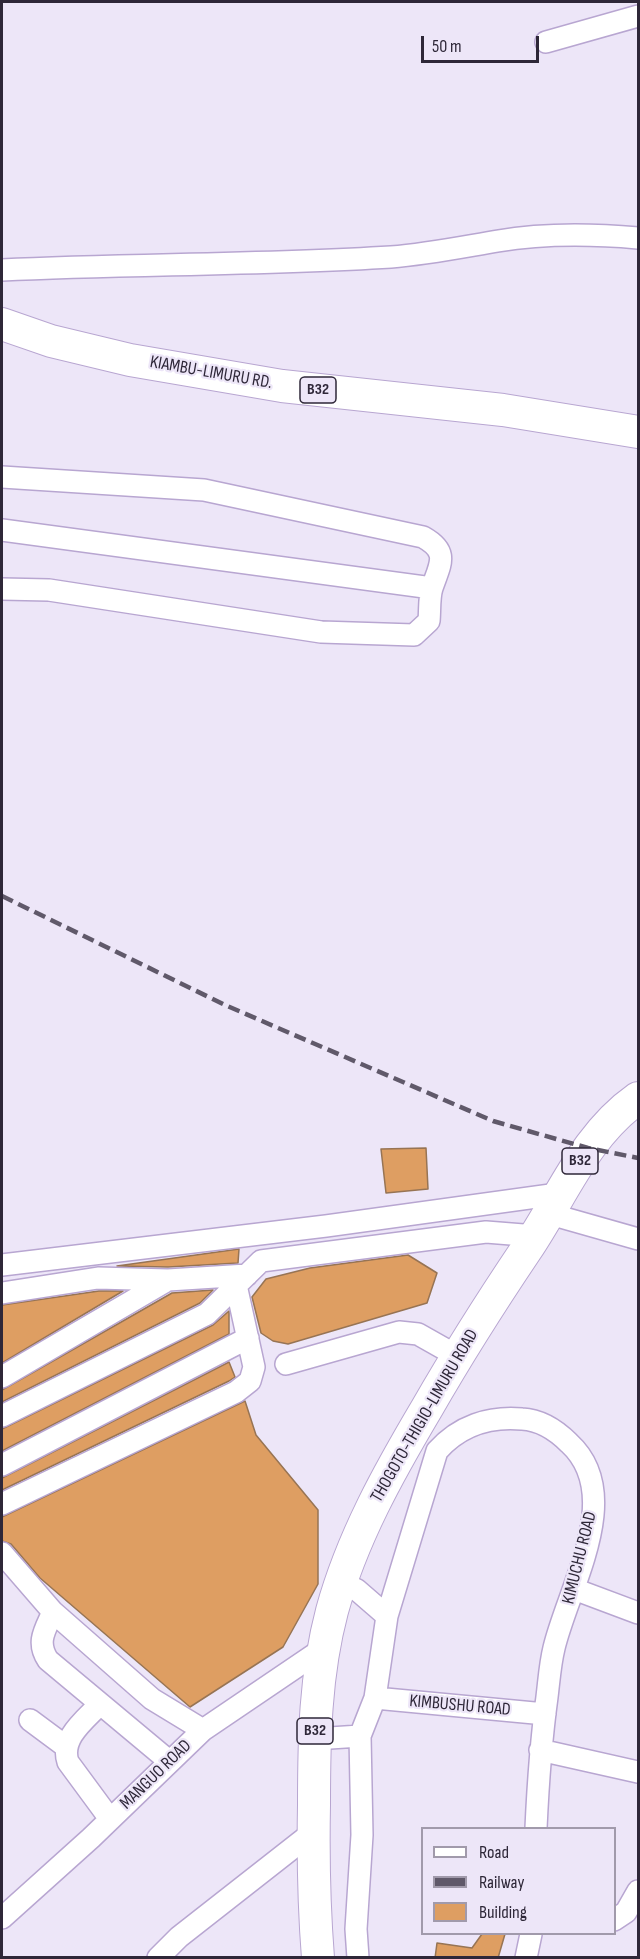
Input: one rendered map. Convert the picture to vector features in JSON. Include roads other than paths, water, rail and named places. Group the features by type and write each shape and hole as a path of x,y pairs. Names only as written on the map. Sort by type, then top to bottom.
{"highway":[{"name":"KIAMBU-LIMURU RD.","path":"2,324 51,341 130,360 282,386 503,410 639,432"},
{"name":"THOGOTO-THIGIO-LIMURU ROAD","path":"314,1956 313,1832 316,1699 324,1648 341,1582 395,1460 457,1356 606,1124 639,1098"}],"street":[{"path":"546,42 639,16"},
{"path":"2,270 205,266 394,256 444,252 498,241 556,235 590,234 639,238"},
{"path":"2,477 204,490 423,537 436,544 441,555 438,579 432,588 429,621 414,635 321,632 49,590 2,589"},
{"path":"2,530 432,588"},
{"path":"2,1265 326,1226 548,1214 634,1236"},
{"path":"2,1416 207,1314 261,1261 486,1232 548,1214"},
{"path":"2,1293 98,1278 242,1280"},
{"path":"2,1377 168,1280"},
{"path":"2,1503 236,1392 250,1381 254,1367 248,1338 242,1280"},
{"path":"286,1364 399,1332 418,1334 457,1356"},
{"path":"2,1465 248,1338"},
{"name":"KIMUCHU ROAD","path":"358,1958 356,1929 362,1834 360,1736 375,1698 387,1616 437,1451 450,1436 467,1426 504,1417 530,1419 555,1430 586,1462 593,1482 594,1510 574,1589 554,1648 540,1750 536,1827"},
{"path":"2,1553 53,1612 152,1699 203,1730"},
{"path":"341,1582 357,1590 387,1616"},
{"path":"574,1589 639,1613"},
{"path":"53,1612 41,1640 42,1650 48,1660 169,1761"},
{"name":"MANGUO ROAD","path":"2,1918 203,1730 324,1648"},
{"name":"KIMBUSHU ROAD","path":"375,1698 545,1714"},
{"path":"100,1704 69,1738 65,1746 68,1762 110,1819"},
{"path":"30,1720 65,1746"},
{"path":"315,1739 360,1736"},
{"path":"540,1750 639,1772"},
{"path":"162,1956 313,1832"},
{"path":"616,1919 626,1912 639,1891"},
{"path":"526,1958 531,1935"}],"railway":[{"path":"2,896 225,1005 493,1121 588,1148 638,1158"}]}
